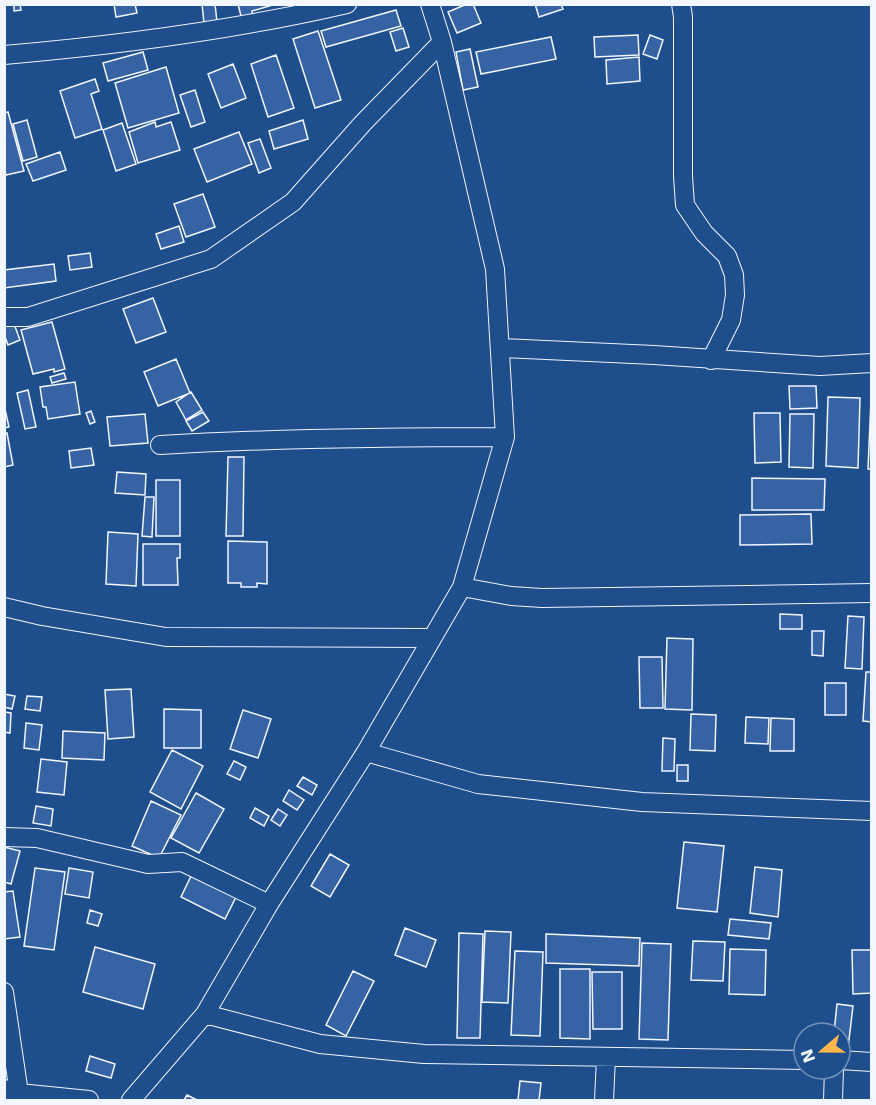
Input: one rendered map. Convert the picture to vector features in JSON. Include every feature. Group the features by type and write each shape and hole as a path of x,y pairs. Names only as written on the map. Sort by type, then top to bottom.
{"street":[{"path":"4,56 100,46 302,15 347,4"},
{"path":"131,1101 205,1014 269,904 366,752 462,587 505,437 495,269 442,42 430,4"},
{"path":"681,4 685,206 704,233 727,256 734,275 735,296 731,320 711,360"},
{"path":"4,317 28,317 211,259 293,202 363,123 442,42"},
{"path":"500,348 820,366 872,363"},
{"path":"160,445 225,441 505,437"},
{"path":"462,587 511,596 542,598 872,593"},
{"path":"4,607 42,616 166,637 432,638"},
{"path":"366,752 478,784 642,802 872,811"},
{"path":"4,837 37,838 148,864 182,862 269,904"},
{"path":"4,992 12,1091 89,1101"},
{"path":"205,1014 320,1044 424,1054 792,1060"},
{"path":"604,1101 606,1058"},
{"path":"852,1061 872,1062"},
{"path":"833,1101 834,1081"}],"building":[{"path":"14,4 20,4 21,10 14,11"},
{"path":"114,4 135,4 137,13 116,17"},
{"path":"202,4 215,4 217,22 204,23"},
{"path":"238,4 276,4 252,11 253,17 242,20"},
{"path":"467,4 473,4 481,23 457,33 448,12"},
{"path":"535,4 561,4 563,9 539,17"},
{"path":"396,10 401,26 326,47 321,31"},
{"path":"403,28 409,47 396,51 390,32"},
{"path":"318,31 341,100 315,108 293,39"},
{"path":"638,35 639,55 595,57 594,37"},
{"path":"650,35 663,40 657,59 643,54"},
{"path":"551,37 556,59 481,74 476,52"},
{"path":"470,49 478,87 463,90 456,52"},
{"path":"143,52 148,70 108,81 103,63"},
{"path":"276,55 294,108 268,117 251,64"},
{"path":"639,57 640,81 607,84 606,60"},
{"path":"233,64 246,98 221,108 208,74"},
{"path":"166,67 179,113 128,128 115,83"},
{"path":"95,79 99,91 91,94 102,129 75,138 60,91"},
{"path":"195,90 205,122 191,127 180,95"},
{"path":"8,112 24,171 6,175 4,169 4,113"},
{"path":"27,120 37,157 23,161 13,124"},
{"path":"303,120 308,139 274,149 269,131"},
{"path":"155,122 156,127 171,122 180,150 138,163 129,132"},
{"path":"122,123 136,164 116,171 103,130"},
{"path":"239,132 252,164 207,182 194,149"},
{"path":"260,139 271,168 259,173 248,143"},
{"path":"60,152 66,170 33,181 26,164"},
{"path":"203,194 215,227 186,237 174,204"},
{"path":"179,226 184,242 161,249 156,234"},
{"path":"90,253 92,267 70,270 68,256"},
{"path":"54,264 56,281 4,288 4,270"},
{"path":"153,298 166,332 136,343 123,309"},
{"path":"13,321 20,340 8,345 4,334 4,324"},
{"path":"52,322 65,369 33,374 21,330"},
{"path":"176,359 190,393 158,406 144,372"},
{"path":"64,373 66,379 52,383 50,377"},
{"path":"75,382 80,414 48,419 46,407 43,407 40,387"},
{"path":"789,386 816,386 817,408 790,409"},
{"path":"28,390 36,427 25,429 17,393"},
{"path":"191,392 202,410 186,420 176,402"},
{"path":"828,397 860,398 858,468 826,466"},
{"path":"871,400 872,469 868,469"},
{"path":"4,405 9,427 4,428"},
{"path":"91,411 95,422 90,424 86,413"},
{"path":"203,412 209,421 192,431 186,421"},
{"path":"754,413 780,413 781,462 755,463"},
{"path":"145,414 148,443 110,446 107,417"},
{"path":"790,414 814,414 813,468 789,467"},
{"path":"7,433 13,465 4,467 4,434"},
{"path":"91,448 94,465 71,468 69,451"},
{"path":"228,457 244,457 243,536 226,536"},
{"path":"117,472 146,474 145,495 115,493"},
{"path":"752,478 825,479 824,510 752,510"},
{"path":"156,480 180,480 180,536 156,536"},
{"path":"145,497 154,497 152,537 142,536"},
{"path":"811,514 812,544 740,545 740,515"},
{"path":"108,532 138,534 136,586 106,584"},
{"path":"228,541 267,542 267,584 257,583 257,587 241,587 241,583 228,583"},
{"path":"143,544 180,544 180,558 177,558 178,585 143,585"},
{"path":"780,614 802,615 802,629 780,629"},
{"path":"848,616 864,617 862,669 845,668"},
{"path":"812,631 824,631 823,656 812,655"},
{"path":"667,638 693,639 692,710 665,709"},
{"path":"639,657 662,657 663,708 640,708"},
{"path":"866,672 872,672 872,722 863,721"},
{"path":"825,683 846,683 846,715 825,715"},
{"path":"131,689 134,737 108,739 105,690"},
{"path":"4,694 15,696 12,709 4,707"},
{"path":"27,696 42,697 40,711 25,709"},
{"path":"164,709 201,710 201,748 164,748"},
{"path":"243,710 271,719 258,758 230,749"},
{"path":"4,712 11,713 10,733 4,732"},
{"path":"691,714 716,715 715,751 690,750"},
{"path":"746,717 769,718 768,744 745,743"},
{"path":"771,718 794,719 794,751 770,751"},
{"path":"26,723 42,725 39,750 24,748"},
{"path":"63,731 105,733 104,760 62,758"},
{"path":"663,738 675,739 674,771 662,771"},
{"path":"172,750 203,766 181,809 150,792"},
{"path":"41,759 67,762 64,795 37,792"},
{"path":"234,761 246,767 240,780 227,774"},
{"path":"677,765 688,765 688,781 677,781"},
{"path":"303,777 317,785 312,795 297,786"},
{"path":"289,790 304,800 297,810 283,801"},
{"path":"196,793 224,809 199,853 171,838"},
{"path":"151,801 181,815 159,858 132,846"},
{"path":"36,806 53,809 51,826 33,823"},
{"path":"255,808 269,816 264,826 250,818"},
{"path":"278,809 287,815 280,826 271,820"},
{"path":"684,842 724,846 717,912 677,908"},
{"path":"4,847 20,851 11,884 4,882"},
{"path":"330,854 349,865 330,897 311,886"},
{"path":"755,867 782,870 778,917 750,913"},
{"path":"35,868 65,872 54,950 24,946"},
{"path":"69,868 93,872 89,898 65,894"},
{"path":"192,874 236,897 225,919 181,897"},
{"path":"13,891 20,937 4,939 4,892"},
{"path":"90,910 102,914 98,926 87,923"},
{"path":"730,919 771,923 769,939 728,935"},
{"path":"405,928 436,940 426,967 395,955"},
{"path":"485,931 511,932 508,1003 482,1002"},
{"path":"459,933 483,934 480,1038 457,1038"},
{"path":"546,934 640,938 639,966 546,963"},
{"path":"693,941 725,942 723,981 691,980"},
{"path":"642,943 671,944 668,1040 639,1039"},
{"path":"95,947 155,964 143,1009 83,992"},
{"path":"730,949 766,950 765,995 729,994"},
{"path":"852,950 872,950 872,993 853,994"},
{"path":"515,951 543,952 540,1036 511,1035"},
{"path":"560,969 590,969 590,1039 560,1038"},
{"path":"353,971 374,981 346,1036 326,1025"},
{"path":"592,972 622,972 622,1029 593,1029"},
{"path":"837,1004 853,1006 851,1021 835,1021"},
{"path":"90,1056 115,1064 111,1078 86,1071"},
{"path":"520,1081 541,1083 539,1100 518,1100"},
{"path":"187,1095 197,1100 184,1100"}]}
